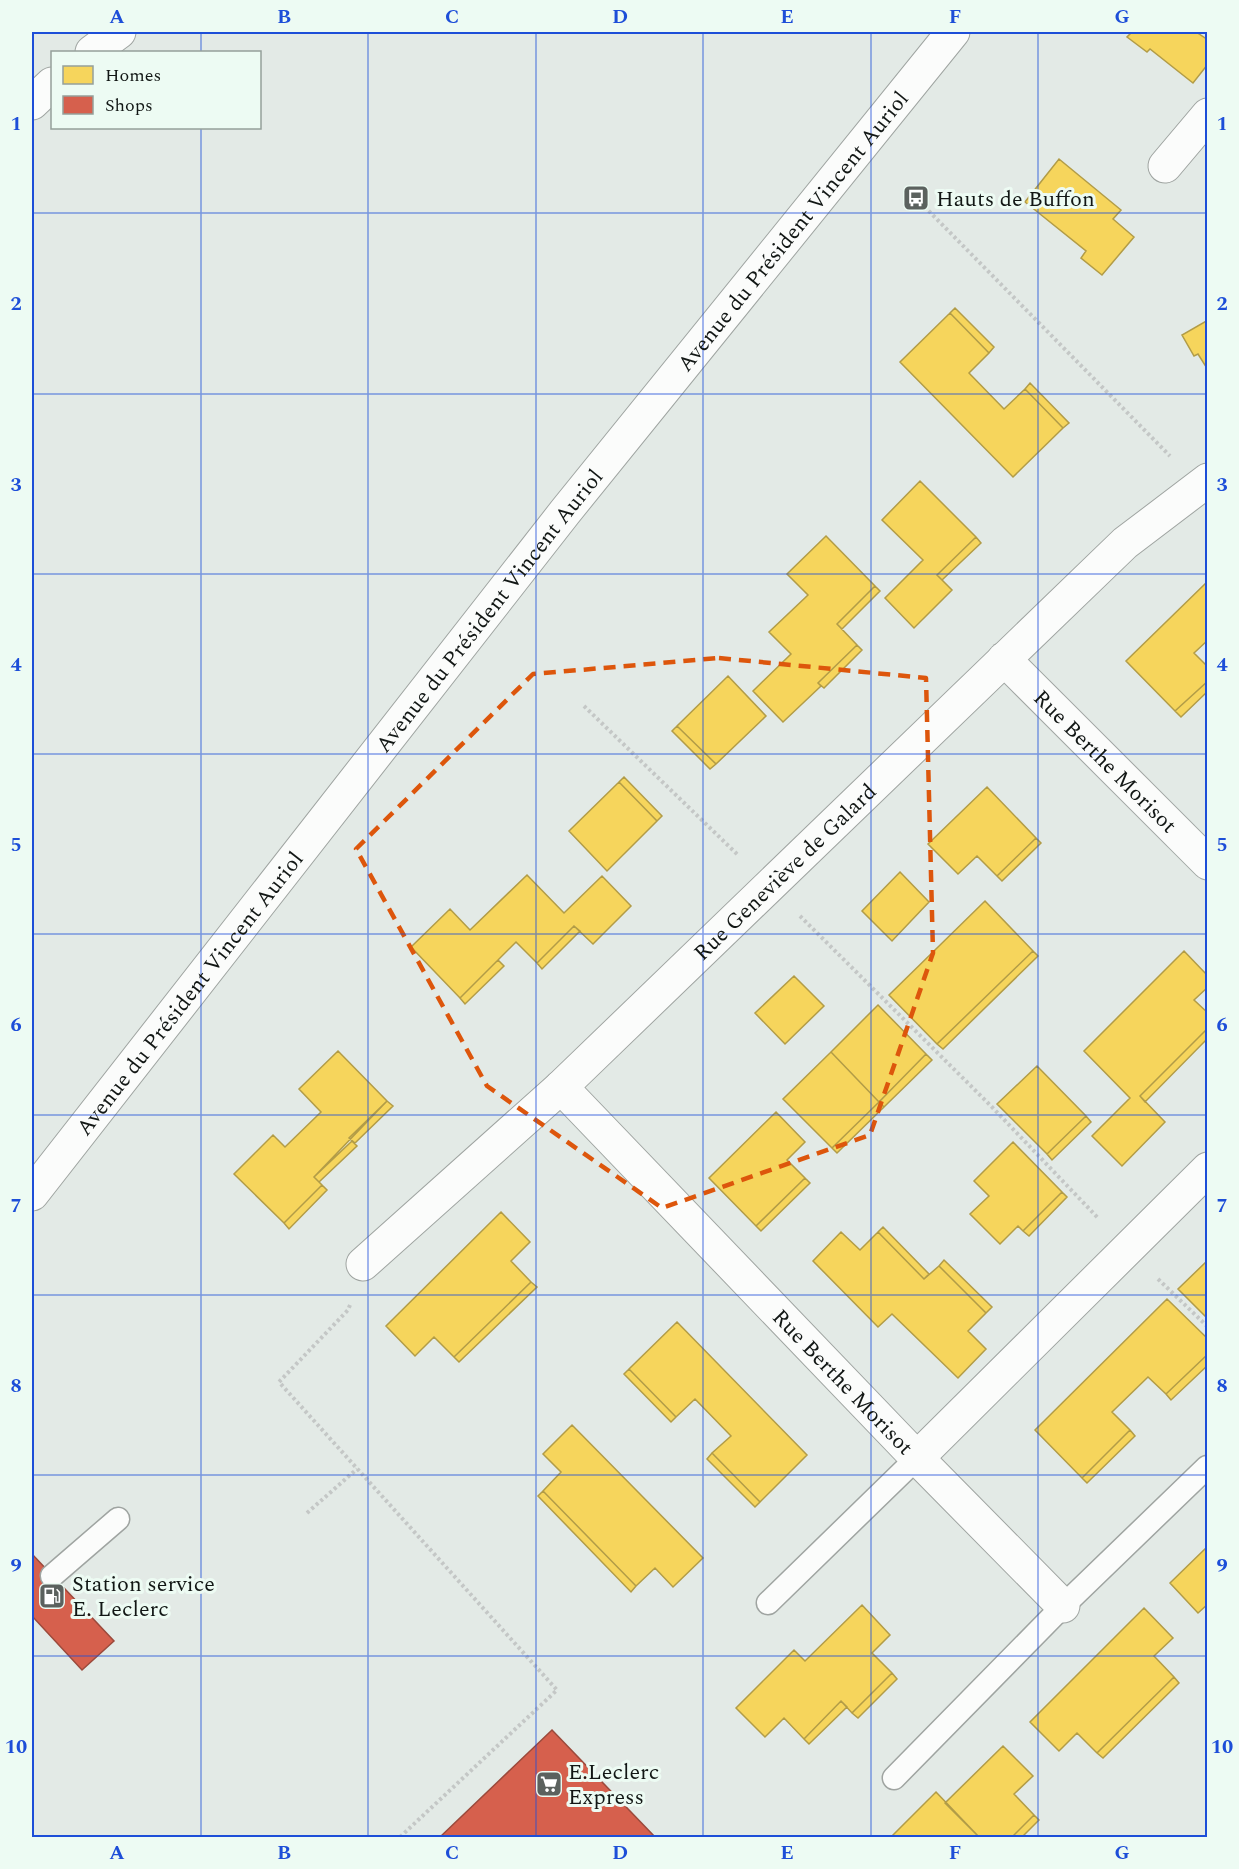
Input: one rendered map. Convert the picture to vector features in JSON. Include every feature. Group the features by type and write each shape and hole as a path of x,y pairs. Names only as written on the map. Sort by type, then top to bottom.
{"street":[{"path":"93,51 118,32"},
{"name":"Avenue du Président Vincent Auriol","path":"32,1194 565,512 953,32"},
{"path":"32,103 51,85"},
{"path":"1165,166 1208,115"},
{"name":"Rue Geneviève de Galard","path":"363,1264 561,1087 1125,543 1203,483"},
{"name":"Rue Berthe Morisot","path":"1004,659 1208,862"},
{"name":"Rue Berthe Morisot","path":"561,1087 917,1458 1208,1168"},
{"path":"917,1458 1063,1606"}],"lane":[{"path":"768,1603 917,1458"},
{"path":"894,1778 1063,1606 1207,1467"},
{"path":"52,1576 118,1519"}],"path":[{"path":"916,198 1203,483"},
{"path":"584,706 770,886 990,1106 1127,1248 1208,1327"},
{"path":"363,1264 348,1310 279,1382 557,1690 399,1838"},
{"path":"307,1513 357,1469"}],"highlighted area":[{"path":"719,658 926,678 933,953 870,1135 662,1208 487,1086 356,849 533,674"}],"building: Homes":[{"path":"1132,32 1196,32 1208,40 1208,64 1193,83 1150,49 1147,52 1127,37"},
{"path":"1059,159 1121,210 1113,219 1134,237 1102,275 1081,258 1086,251 1025,202"},
{"path":"955,308 994,347 989,353 950,313"},
{"path":"950,313 989,353 969,373 1004,409 1025,389 1063,428 1013,477 900,362"},
{"path":"1208,320 1208,370 1198,354 1194,356 1182,335"},
{"path":"1030,383 1069,423 1063,428 1025,389"},
{"path":"920,481 976,537 937,575 952,590 914,628 885,598 923,560 882,520"},
{"path":"826,536 875,586 837,624 857,645 818,683 821,686 783,722 753,691 791,654 769,632 808,595 787,574"},
{"path":"976,537 981,543 942,580 937,575"},
{"path":"1208,581 1208,640 1194,653 1208,667 1208,681 1175,711 1126,661"},
{"path":"875,586 880,591 842,629 837,624"},
{"path":"857,645 862,650 824,688 818,683"},
{"path":"728,676 766,716 716,764 677,726"},
{"path":"1208,681 1208,691 1181,717 1175,711"},
{"path":"677,726 716,764 710,769 672,731"},
{"path":"624,777 662,816 657,821 619,782"},
{"path":"619,782 657,821 607,871 569,831"},
{"path":"987,787 1036,838 997,876 977,856 958,874 928,844"},
{"path":"1036,838 1041,843 1002,881 997,876"},
{"path":"900,872 929,902 892,941 862,911"},
{"path":"527,875 564,913 602,876 631,906 593,944 574,926 537,963 516,942 460,998 411,947 450,909 470,930"},
{"path":"985,901 1033,951 937,1044 889,995"},
{"path":"574,926 580,931 542,969 537,963"},
{"path":"1033,951 1038,956 943,1049 937,1044"},
{"path":"1184,951 1208,976 1208,987 1194,1000 1208,1013 1208,1028 1140,1096 1165,1122 1122,1166 1092,1136 1130,1098 1084,1051"},
{"path":"498,960 504,966 465,1004 460,998"},
{"path":"794,976 824,1006 785,1044 755,1013"},
{"path":"878,1005 926,1054 879,1102 831,1052"},
{"path":"1208,1028 1208,1038 1145,1102 1140,1096"},
{"path":"338,1051 387,1101 314,1177 322,1185 284,1223 234,1174 273,1135 285,1147 321,1112 299,1089"},
{"path":"831,1052 879,1102 832,1148 783,1099"},
{"path":"926,1054 932,1060 884,1107 879,1102"},
{"path":"1037,1066 1086,1116 1047,1154 997,1104"},
{"path":"387,1101 393,1106 355,1143 349,1138"},
{"path":"879,1102 884,1107 837,1153 832,1148"},
{"path":"776,1112 805,1142 787,1160 805,1178 756,1226 709,1178"},
{"path":"1086,1116 1091,1122 1052,1160 1047,1154"},
{"path":"352,1141 357,1146 319,1182 314,1177"},
{"path":"1013,1142 1062,1192 1023,1231 1018,1226 1000,1244 970,1214 989,1196 974,1181"},
{"path":"805,1178 810,1183 761,1231 756,1226"},
{"path":"322,1185 327,1190 289,1229 284,1223"},
{"path":"1062,1192 1067,1197 1029,1236 1023,1231"},
{"path":"501,1212 530,1242 511,1261 531,1282 454,1357 434,1337 415,1356 386,1326"},
{"path":"883,1227 929,1274 924,1279 878,1232"},
{"path":"841,1232 860,1250 878,1232 924,1279 939,1266 986,1313 968,1331 986,1349 958,1378 892,1314 878,1327 813,1261"},
{"path":"944,1260 992,1307 986,1313 939,1266"},
{"path":"1208,1260 1208,1318 1207,1318 1178,1289"},
{"path":"531,1282 537,1287 459,1362 454,1357"},
{"path":"1167,1299 1208,1339 1208,1354 1166,1394 1148,1377 1112,1412 1130,1430 1082,1478 1035,1430"},
{"path":"677,1322 807,1455 760,1502 712,1453 731,1436 695,1399 676,1417 629,1369"},
{"path":"1208,1354 1208,1365 1171,1400 1166,1394"},
{"path":"629,1369 676,1417 671,1422 624,1374"},
{"path":"572,1425 703,1558 673,1587 655,1568 636,1586 543,1491 561,1472 543,1454"},
{"path":"1130,1430 1135,1436 1087,1483 1082,1478"},
{"path":"712,1453 760,1502 755,1507 707,1459"},
{"path":"543,1491 636,1586 631,1592 538,1496"},
{"path":"1208,1546 1208,1604 1198,1613 1170,1583"},
{"path":"862,1605 890,1635 872,1653 892,1673 852,1713 841,1701 804,1739 784,1718 765,1737 736,1708 794,1650 805,1661"},
{"path":"1144,1608 1173,1638 1154,1656 1174,1677 1097,1753 1077,1733 1059,1751 1030,1722"},
{"path":"892,1673 897,1679 858,1718 852,1713"},
{"path":"1174,1677 1179,1683 1103,1758 1097,1753"},
{"path":"841,1701 847,1707 809,1744 804,1739"},
{"path":"1003,1746 1033,1776 1014,1794 1034,1815 1011,1838 980,1838 945,1803"},
{"path":"936,1792 980,1838 890,1838"},
{"path":"1034,1815 1039,1820 1021,1838 1011,1838"}],"building: Shops":[{"name":"Station service E. Leclerc","path":"32,1554 114,1641 82,1670 32,1616"},
{"name":"E.Leclerc Express","path":"552,1730 656,1838 439,1838"}],"place":[{"name":"Hauts de Buffon","path":"916,198"},
{"name":"Station service E. Leclerc","path":"52,1596"},
{"name":"E.Leclerc Express","path":"549,1784"}]}
